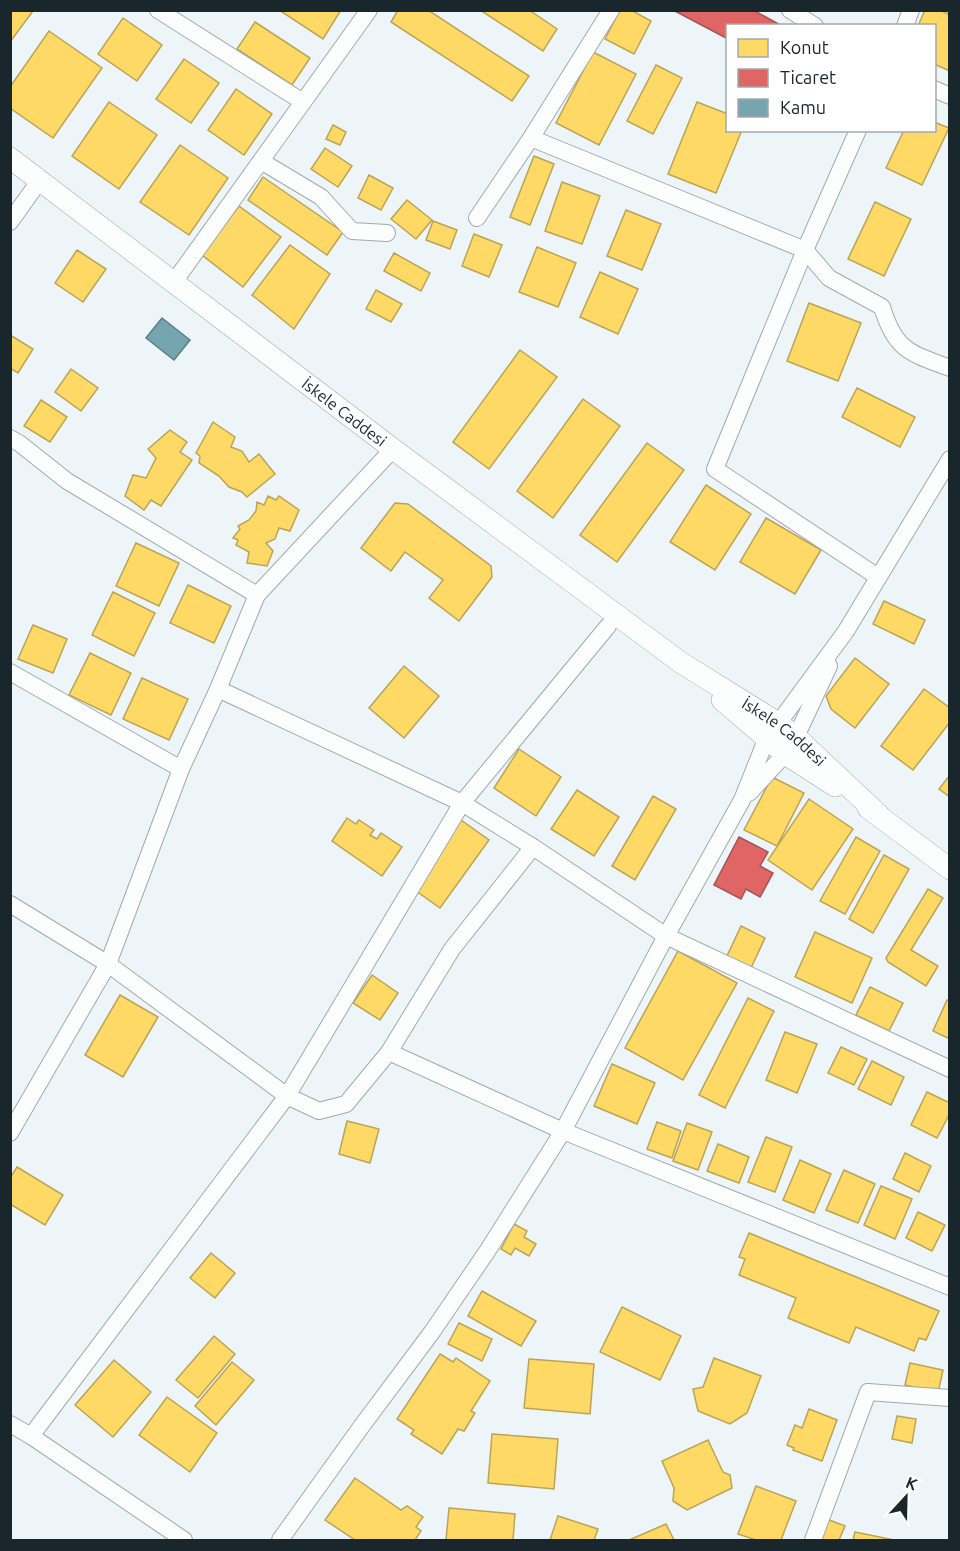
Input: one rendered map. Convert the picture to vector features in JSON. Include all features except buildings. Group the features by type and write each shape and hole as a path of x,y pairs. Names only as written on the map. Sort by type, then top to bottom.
{"main road":[{"name":"İskele Caddesi","path":"10,158 393,450 772,731 950,869"}],"street":[{"path":"158,10 303,102"},
{"path":"174,282 369,10"},
{"path":"477,218 531,138 611,10"},
{"path":"790,10 812,24"},
{"path":"936,90 950,96"},
{"path":"857,132 805,250 715,469 879,577"},
{"path":"531,138 805,250 829,278 882,307 896,341 914,355 950,368"},
{"path":"261,161 321,197 352,231 387,233"},
{"path":"10,222 40,180"},
{"path":"10,438 67,481 256,595"},
{"path":"10,1133 108,964 181,769 218,689 256,595 393,450"},
{"path":"280,1540 476,1269 563,1131 666,936 742,800 772,731 846,631 950,459"},
{"path":"31,1436 287,1096 462,803 608,626"},
{"path":"742,800 790,745 846,631"},
{"path":"10,672 181,769"},
{"path":"218,689 462,803 533,847 666,936 950,1069"},
{"path":"10,904 108,964 287,1096 319,1111 346,1104 389,1052 452,949 533,847"},
{"path":"389,1052 563,1131 950,1287"},
{"path":"813,1540 868,1392 950,1398"},
{"path":"10,1424 184,1540"}]}
